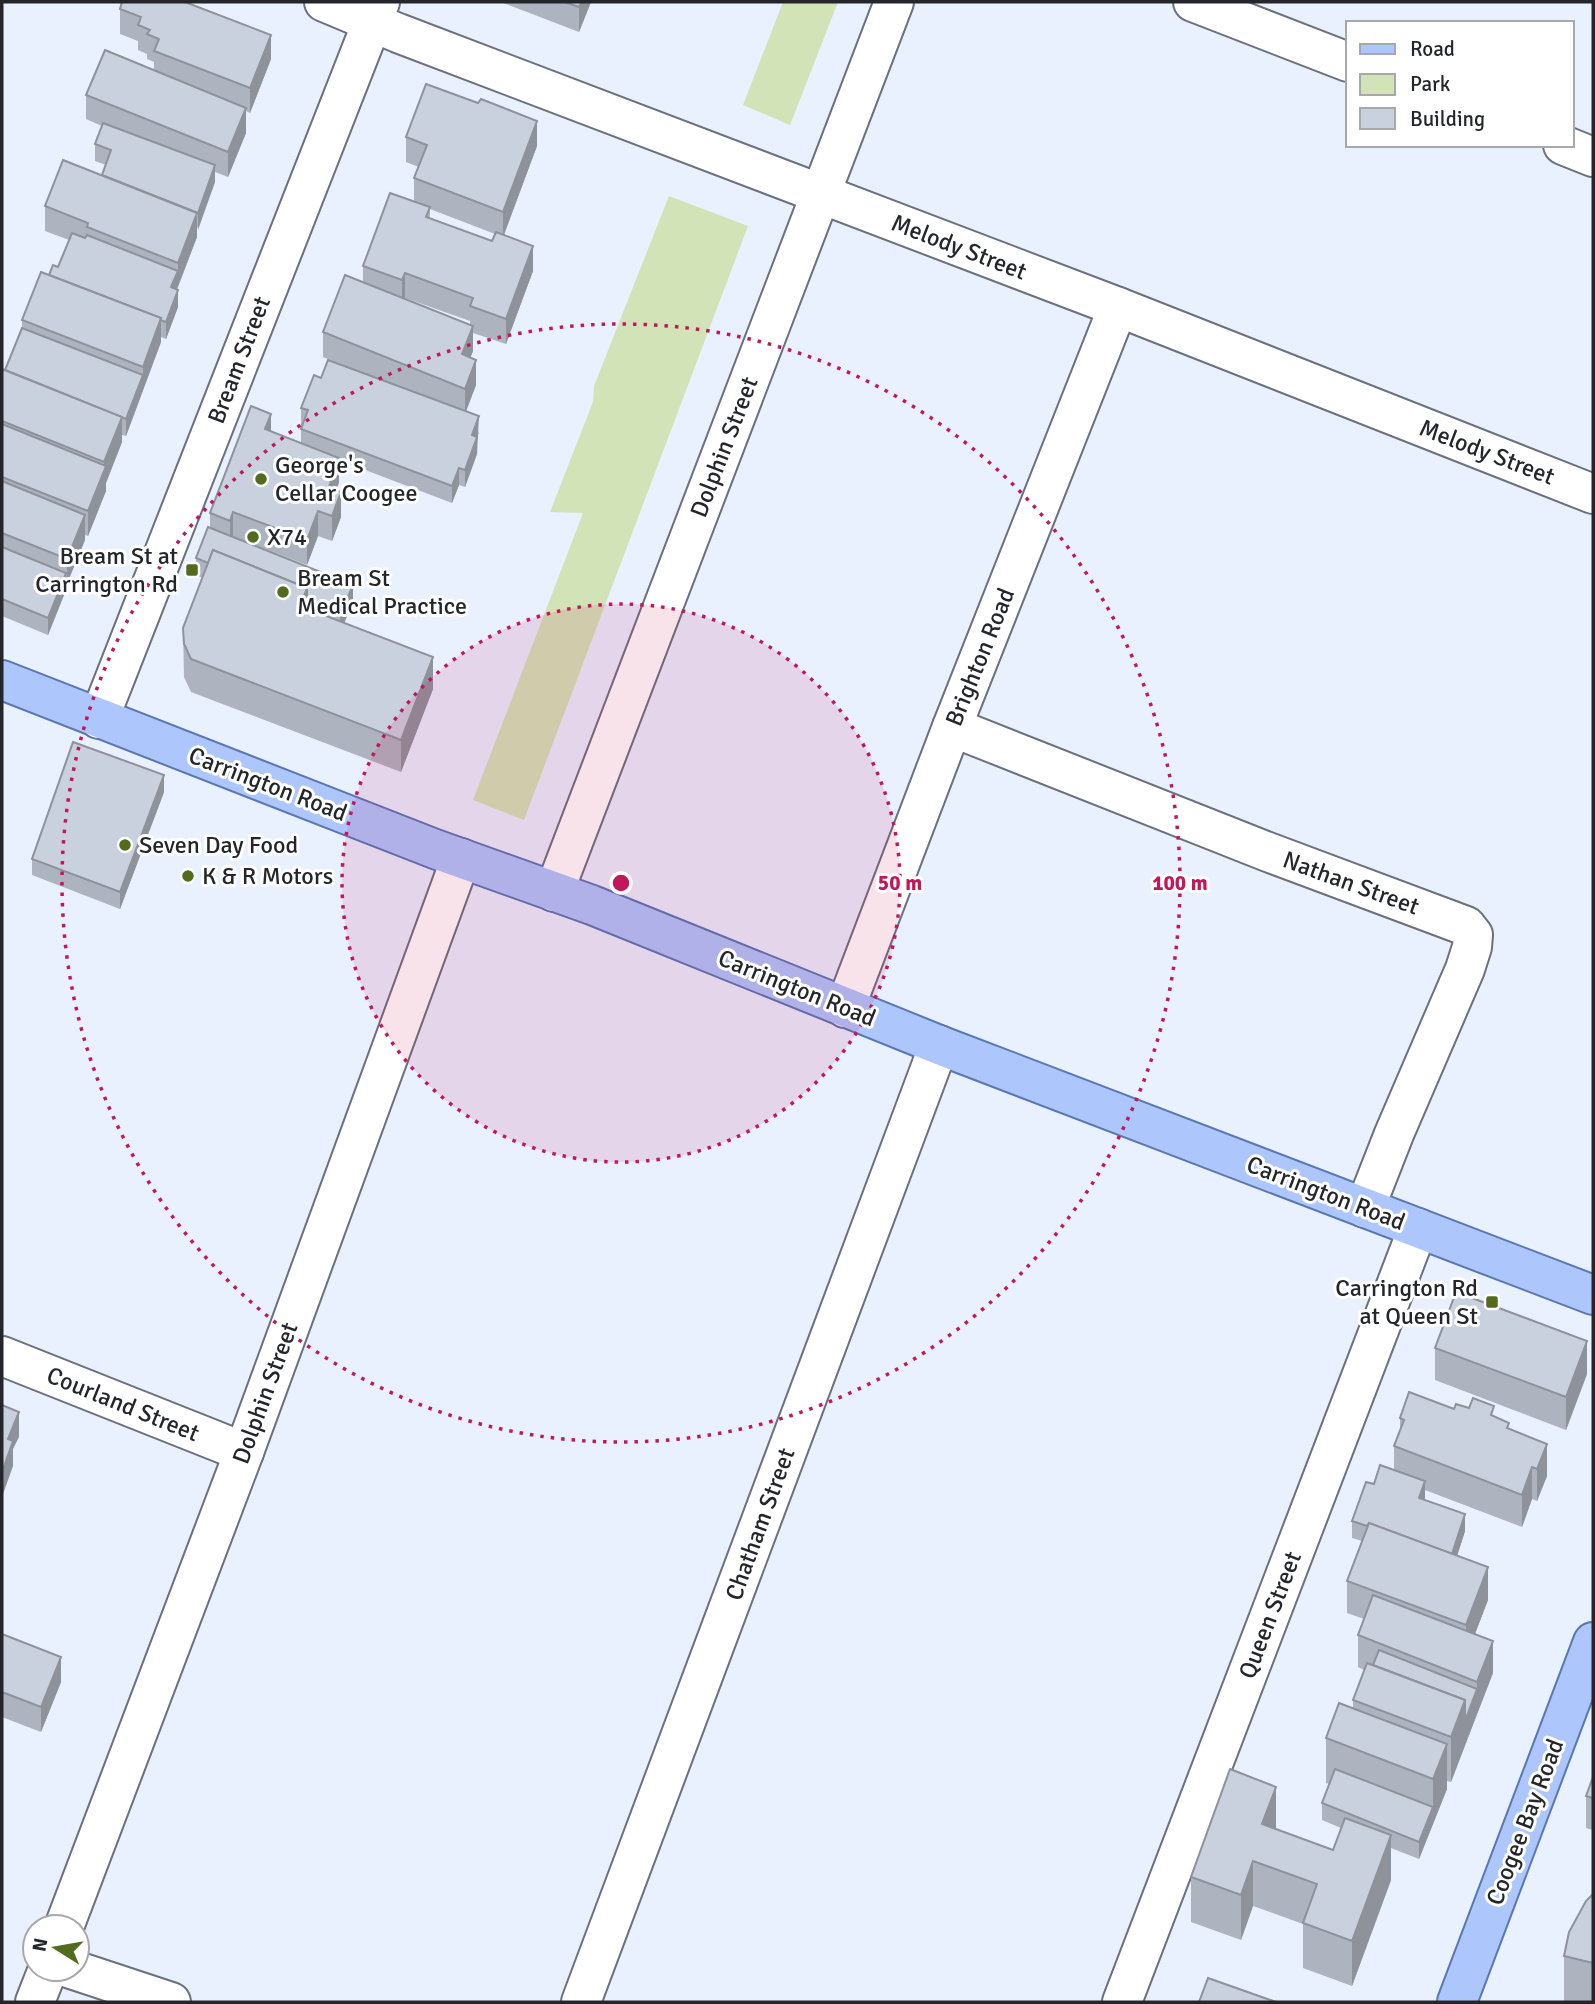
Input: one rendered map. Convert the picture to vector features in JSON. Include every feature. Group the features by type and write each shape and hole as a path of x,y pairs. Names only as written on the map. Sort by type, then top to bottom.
{"main road":[{"name":"Carrington Road","path":"2,680 461,858 592,905 939,1045 1593,1295"},
{"name":"Coogee Bay Road","path":"1457,2002 1593,1642"}],"street":[{"name":"Melody Street","path":"324,2 376,11 820,194 1118,307 1593,494"},
{"name":"Dolphin Street","path":"554,892 894,2"},
{"path":"1193,2 1346,61"},
{"name":"Bream Street","path":"100,719 376,11"},
{"path":"1568,147 1593,157"},
{"name":"Brighton Road","path":"845,1008 952,727 1118,307"},
{"name":"Nathan Street","path":"952,727 1268,852 1466,926 1474,934 1465,969 1365,1208"},
{"name":"Dolphin Street","path":"69,1913 244,1452 461,858"},
{"name":"Chatham Street","path":"581,2002 939,1045"},
{"name":"Queen Street","path":"1122,2002 1418,1228"},
{"name":"Courland Street","path":"2,1356 244,1452"},
{"path":"91,1976 171,2002"},
{"path":"35,2002 42,1983"}],"green space":[{"path":"783,2 838,2 790,125 743,105"},
{"path":"669,196 748,226 524,820 473,800 583,513 550,512 593,402 594,386"}],"building":[{"path":"122,2 185,2 271,35 250,88 154,51 159,39 147,34 150,30 138,25 141,17 120,9"},
{"path":"565,2 581,2 579,7"},
{"path":"105,50 246,108 228,152 86,95"},
{"path":"426,84 478,103 481,99 537,121 503,212 414,178 427,145 406,137"},
{"path":"103,123 215,165 198,213 102,175 111,150 95,144"},
{"path":"63,160 197,213 178,263 87,227 88,223 45,206"},
{"path":"390,193 430,207 426,217 492,241 496,232 533,246 506,319 470,306 473,298 405,273 402,280 363,266"},
{"path":"72,233 85,238 87,235 178,271 171,287 178,290 166,322 49,275 53,265 58,267"},
{"path":"41,272 161,318 143,367 22,320"},
{"path":"345,275 473,326 462,354 476,360 465,389 323,332"},
{"path":"22,328 143,375 126,419 5,370"},
{"path":"328,360 479,416 472,435 477,437 465,470 459,468 452,486 301,429 308,410 301,408 314,375 321,378"},
{"path":"2,369 122,417 104,462 2,421"},
{"path":"251,406 271,414 265,429 339,458 329,487 341,492 332,516 318,511 307,540 233,512 230,521 210,513"},
{"path":"2,424 106,466 88,511 2,477"},
{"path":"2,481 85,515 67,559 2,533"},
{"path":"208,527 353,585 340,616 307,603 307,588 213,550 208,563 196,558"},
{"path":"2,547 66,573 48,618 2,599"},
{"path":"213,550 307,588 300,606 433,657 401,740 191,659 184,644 183,628"},
{"path":"73,742 164,775 120,892 32,859"},
{"path":"1456,1292 1587,1341 1566,1397 1435,1348"},
{"path":"1409,1392 1454,1409 1456,1404 1469,1408 1473,1398 1494,1406 1491,1415 1509,1423 1507,1428 1547,1444 1537,1469 1532,1467 1522,1495 1394,1446 1404,1420 1400,1418"},
{"path":"2,1405 19,1412 8,1439 13,1441 2,1472"},
{"path":"1380,1465 1425,1481 1419,1498 1465,1514 1452,1554 1369,1523 1367,1526 1352,1521 1366,1482 1374,1484"},
{"path":"1369,1523 1488,1567 1466,1625 1347,1581"},
{"path":"1373,1595 1493,1641 1477,1682 1358,1635"},
{"path":"2,1634 61,1657 41,1707 2,1692"},
{"path":"1379,1650 1477,1689 1465,1721 1465,1700 1373,1665"},
{"path":"1367,1663 1465,1700 1451,1737 1353,1700"},
{"path":"1339,1703 1447,1744 1433,1779 1326,1738"},
{"path":"1230,1769 1276,1787 1262,1824 1333,1850 1345,1818 1391,1835 1352,1941 1303,1923 1317,1884 1253,1861 1241,1895 1191,1877"},
{"path":"1335,1769 1433,1807 1419,1842 1322,1803"},
{"path":"1593,1777 1593,1798 1586,1796"},
{"path":"1593,1894 1593,1963 1564,1956 1569,1932 1586,1901"},
{"path":"1208,1978 1276,2002 1199,2002"}],"place":[{"name":"George's Cellar Coogee","path":"261,479"},
{"name":"X74","path":"253,537"},
{"name":"Bream St at Carrington Rd","path":"192,570"},
{"name":"Bream St Medical Practice","path":"283,592"},
{"name":"Seven Day Food","path":"125,845"},
{"name":"K & R Motors","path":"188,876"},
{"name":"Carrington Rd at Queen St","path":"1492,1302"}]}
